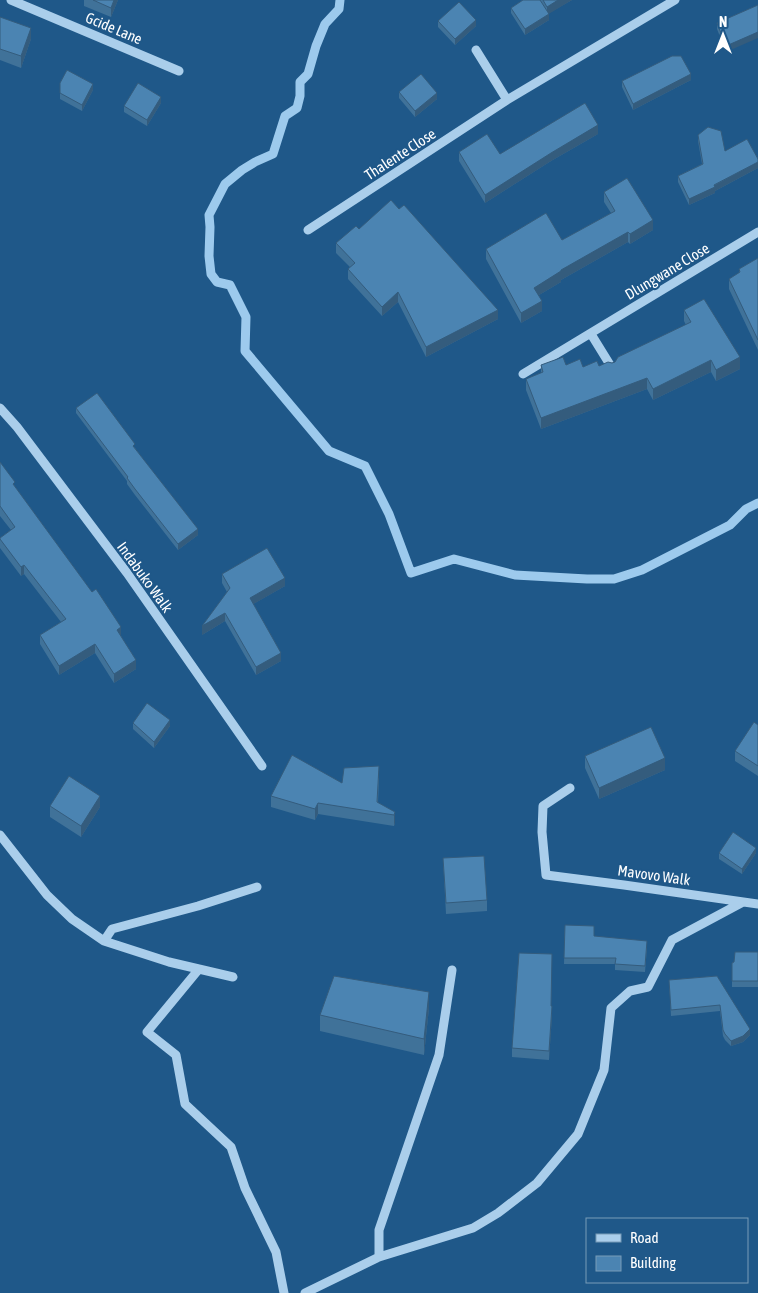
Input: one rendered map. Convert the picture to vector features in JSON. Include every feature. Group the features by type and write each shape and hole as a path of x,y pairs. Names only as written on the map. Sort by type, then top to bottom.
{"street":[{"name":"Gcide Lane","path":"11,0 180,71"},
{"name":"Thalente Close","path":"308,230 507,100 675,0"},
{"path":"476,50 507,100"},
{"name":"Dlungwane Close","path":"523,374 758,232"},
{"path":"590,334 612,368"},
{"name":"Indabuko Walk","path":"0,408 17,427 127,573 262,766"},
{"name":"Mavovo Walk","path":"570,788 543,806 542,832 546,875 758,904"},
{"path":"0,836 47,896 72,920 104,941 169,962 233,977"},
{"path":"104,941 112,928 198,906 257,887"},
{"path":"306,1293 379,1257 473,1228 498,1213 537,1183 578,1134 604,1070 612,1008 630,991 648,987 672,940 743,902"},
{"path":"199,969 147,1032 176,1055 185,1104 232,1147 244,1188 276,1252 284,1293"},
{"path":"379,1257 379,1230 439,1055 452,970"}],"building":[{"path":"93,0 114,0 111,8"},
{"path":"523,0 540,0 549,14 525,29 511,8"},
{"path":"543,0 558,0 547,7"},
{"path":"459,2 476,20 455,39 438,21"},
{"path":"758,5 758,32 726,46 717,23"},
{"path":"0,17 31,28 21,56 0,49"},
{"path":"672,56 681,56 691,74 633,104 622,81"},
{"path":"67,70 93,84 82,105 60,93 60,83"},
{"path":"421,74 437,93 415,111 399,92"},
{"path":"138,83 161,97 147,120 124,106"},
{"path":"585,103 598,125 485,195 459,152 487,134 500,154"},
{"path":"708,127 721,131 725,151 747,139 758,162 714,185 715,187 689,199 678,176 703,164 698,135"},
{"path":"627,178 653,220 561,270 534,288 542,301 521,313 486,249 546,213 562,240 615,211 604,192"},
{"path":"391,200 399,209 404,205 498,310 426,347 398,292 382,307 348,269 355,263 336,243 356,226 359,229"},
{"path":"758,258 758,340 729,279 740,272 739,269"},
{"path":"704,299 740,357 716,370 711,360 653,389 647,378 541,418 526,379 543,372 541,365 563,357 566,365 580,359 583,367 597,361 599,366 608,362 615,362 618,357 691,322 684,310"},
{"path":"97,393 135,444 133,446 198,529 178,544 76,408"},
{"path":"0,462 15,482 13,484 92,592 96,589 121,627 117,630 136,660 114,674 95,644 59,666 40,635 66,619 24,565 21,567 0,539 15,527 0,506"},
{"path":"267,548 285,578 250,598 281,653 256,667 225,613 202,626 230,588 222,574"},
{"path":"147,703 170,720 154,742 133,723"},
{"path":"754,722 758,725 758,766 735,751"},
{"path":"651,727 665,758 599,788 585,756"},
{"path":"292,755 342,783 344,768 379,766 377,802 395,812 394,815 318,803 315,809 271,796"},
{"path":"69,776 100,796 81,826 50,806"},
{"path":"733,832 756,848 742,869 719,853"},
{"path":"484,856 487,900 446,903 443,858"},
{"path":"565,925 594,926 594,936 647,941 645,966 615,964 616,958 564,958"},
{"path":"735,952 758,952 758,981 732,981 732,963 734,962"},
{"path":"519,953 552,954 552,1006 549,1051 512,1048"},
{"path":"334,976 429,992 424,1039 320,1015"},
{"path":"717,976 750,1029 743,1036 731,1041 723,1030 720,1005 671,1010 669,980"}],"waterway":[{"path":"340,0 339,9 325,24 308,74 300,82 300,96 297,108 285,116 273,154 242,170 225,184 209,215 211,274 217,282 230,285 246,317 245,351 329,451 365,466 389,514 411,573 454,559 515,575 614,579 642,570 730,525 746,509 758,503"}]}
